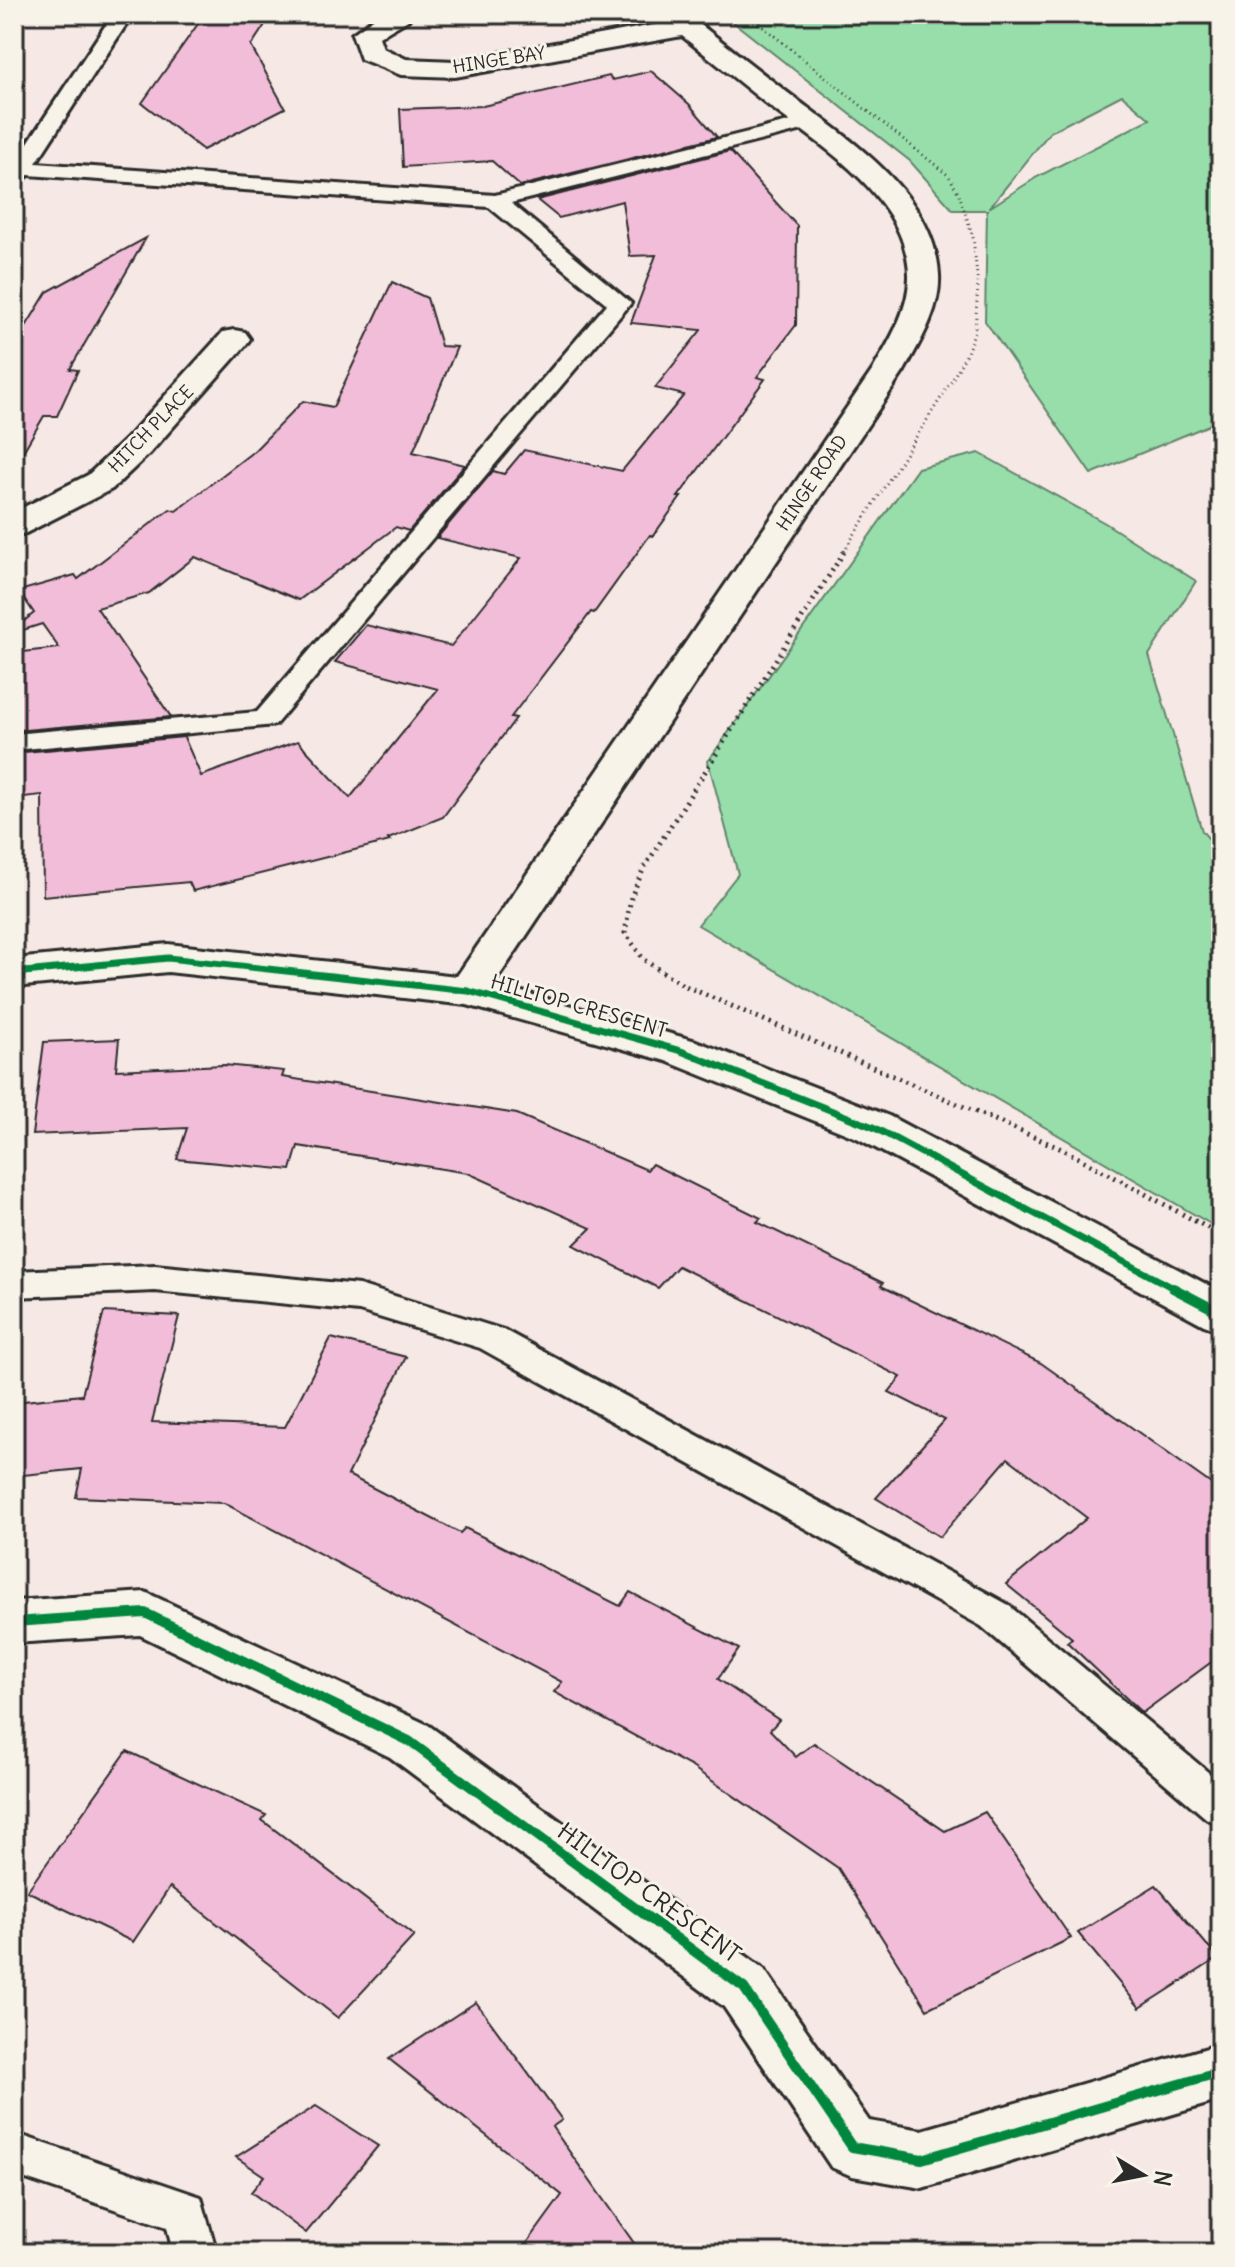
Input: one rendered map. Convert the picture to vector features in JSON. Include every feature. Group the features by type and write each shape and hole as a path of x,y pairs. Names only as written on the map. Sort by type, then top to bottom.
{"street":[{"name":"HINGE BAY","path":"399,14 365,34 371,53 401,67 455,69 678,21"},
{"name":"HINGE ROAD","path":"468,991 888,371 914,319 924,274 919,248 906,218 887,192 854,159 678,21"},
{"name":"HITCH PLACE","path":"14,526 100,482 138,446 234,339"},
{"name":"HILLTOP CRESCENT","path":"14,973 168,958 468,991 681,1051 873,1127 1221,1313"},
{"name":"HILLTOP CRESCENT","path":"14,1622 145,1613 409,1741 744,1988 852,2147 922,2159 1221,2072"}],"lane":[{"path":"18,174 123,14"},
{"path":"18,174 495,201 808,123"},
{"path":"14,742 265,719 620,303 495,201"},
{"path":"14,1284 155,1278 359,1298 492,1339 994,1615 1221,1807"},
{"path":"14,2154 185,2212 195,2253"}],"path":[{"path":"747,14 949,176 956,187 975,250 979,282 976,322 969,349 951,382 644,868 631,897 625,933 644,960 683,985 1064,1150 1221,1235"}],"green space":[{"path":"723,14 1221,14 1221,420 1091,474 985,321 987,210 953,210 910,161","holes":["1122,95 1150,119 1037,177 989,208 1050,132"]},
{"path":"979,453 1105,523 1196,581 1149,655 1202,831 1221,853 1221,1230 698,925 738,874 708,761 918,468"}],"building":[{"path":"205,14 272,14 251,46 285,108 203,150 142,103"},
{"path":"651,71 689,104 717,137 520,186 492,161 403,167 400,109 483,106 609,76 613,80"},
{"path":"730,151 797,226 796,325 757,377 765,379 678,497 681,497 511,717 516,718 443,817 388,839 390,841 193,891 189,882 43,896 42,795 14,798 14,753 184,737 201,776 298,741 350,798 438,689 335,662 366,625 451,646 521,558 437,538 493,471 504,474 524,450 622,471 684,395 655,388 701,330 631,323 656,255 630,256 622,201 559,218 537,200"},
{"path":"146,238 70,369 78,370 57,416 44,416 14,467 14,346 47,292"},
{"path":"392,282 427,298 441,346 457,347 413,452 465,465 409,531 396,527 299,600 195,557 149,593 97,608 171,717 14,731 14,653 59,648 42,624 14,633 14,629 34,613 19,591 75,575 78,579 170,509 176,511 254,451 303,401 333,407"},
{"path":"119,1039 116,1070 224,1065 284,1071 282,1077 517,1114 647,1170 652,1164 761,1218 757,1222 883,1283 881,1286 1041,1363 1221,1491 1221,1655 1142,1713 1067,1642 1072,1638 1006,1584 1087,1518 1008,1458 940,1537 876,1498 945,1420 889,1392 901,1377 678,1266 658,1288 574,1245 591,1228 468,1173 298,1146 291,1170 177,1159 187,1128 32,1135 44,1042"},
{"path":"104,1312 179,1316 152,1422 285,1427 331,1338 406,1357 348,1475 460,1533 465,1528 620,1606 630,1592 739,1649 718,1679 779,1720 770,1730 796,1757 814,1743 945,1831 985,1812 1071,1938 927,2009 838,1868 692,1767 554,1692 562,1682 224,1503 76,1497 82,1469 14,1476 14,1402 82,1395"},
{"path":"127,1751 266,1815 262,1820 414,1936 338,2018 170,1887 133,1942 27,1891"},
{"path":"1156,1885 1218,1958 1140,2008 1078,1933"},
{"path":"476,2002 562,2120 552,2127 641,2253 520,2253 562,2195 389,2059"},
{"path":"316,2106 378,2146 306,2233 251,2192 264,2176 236,2157"}],"cycle path":[{"path":"14,973 168,958 468,991 681,1051 873,1127 1221,1313"},
{"path":"14,1622 145,1613 409,1741 744,1988 852,2147 922,2159 1221,2072"}]}
